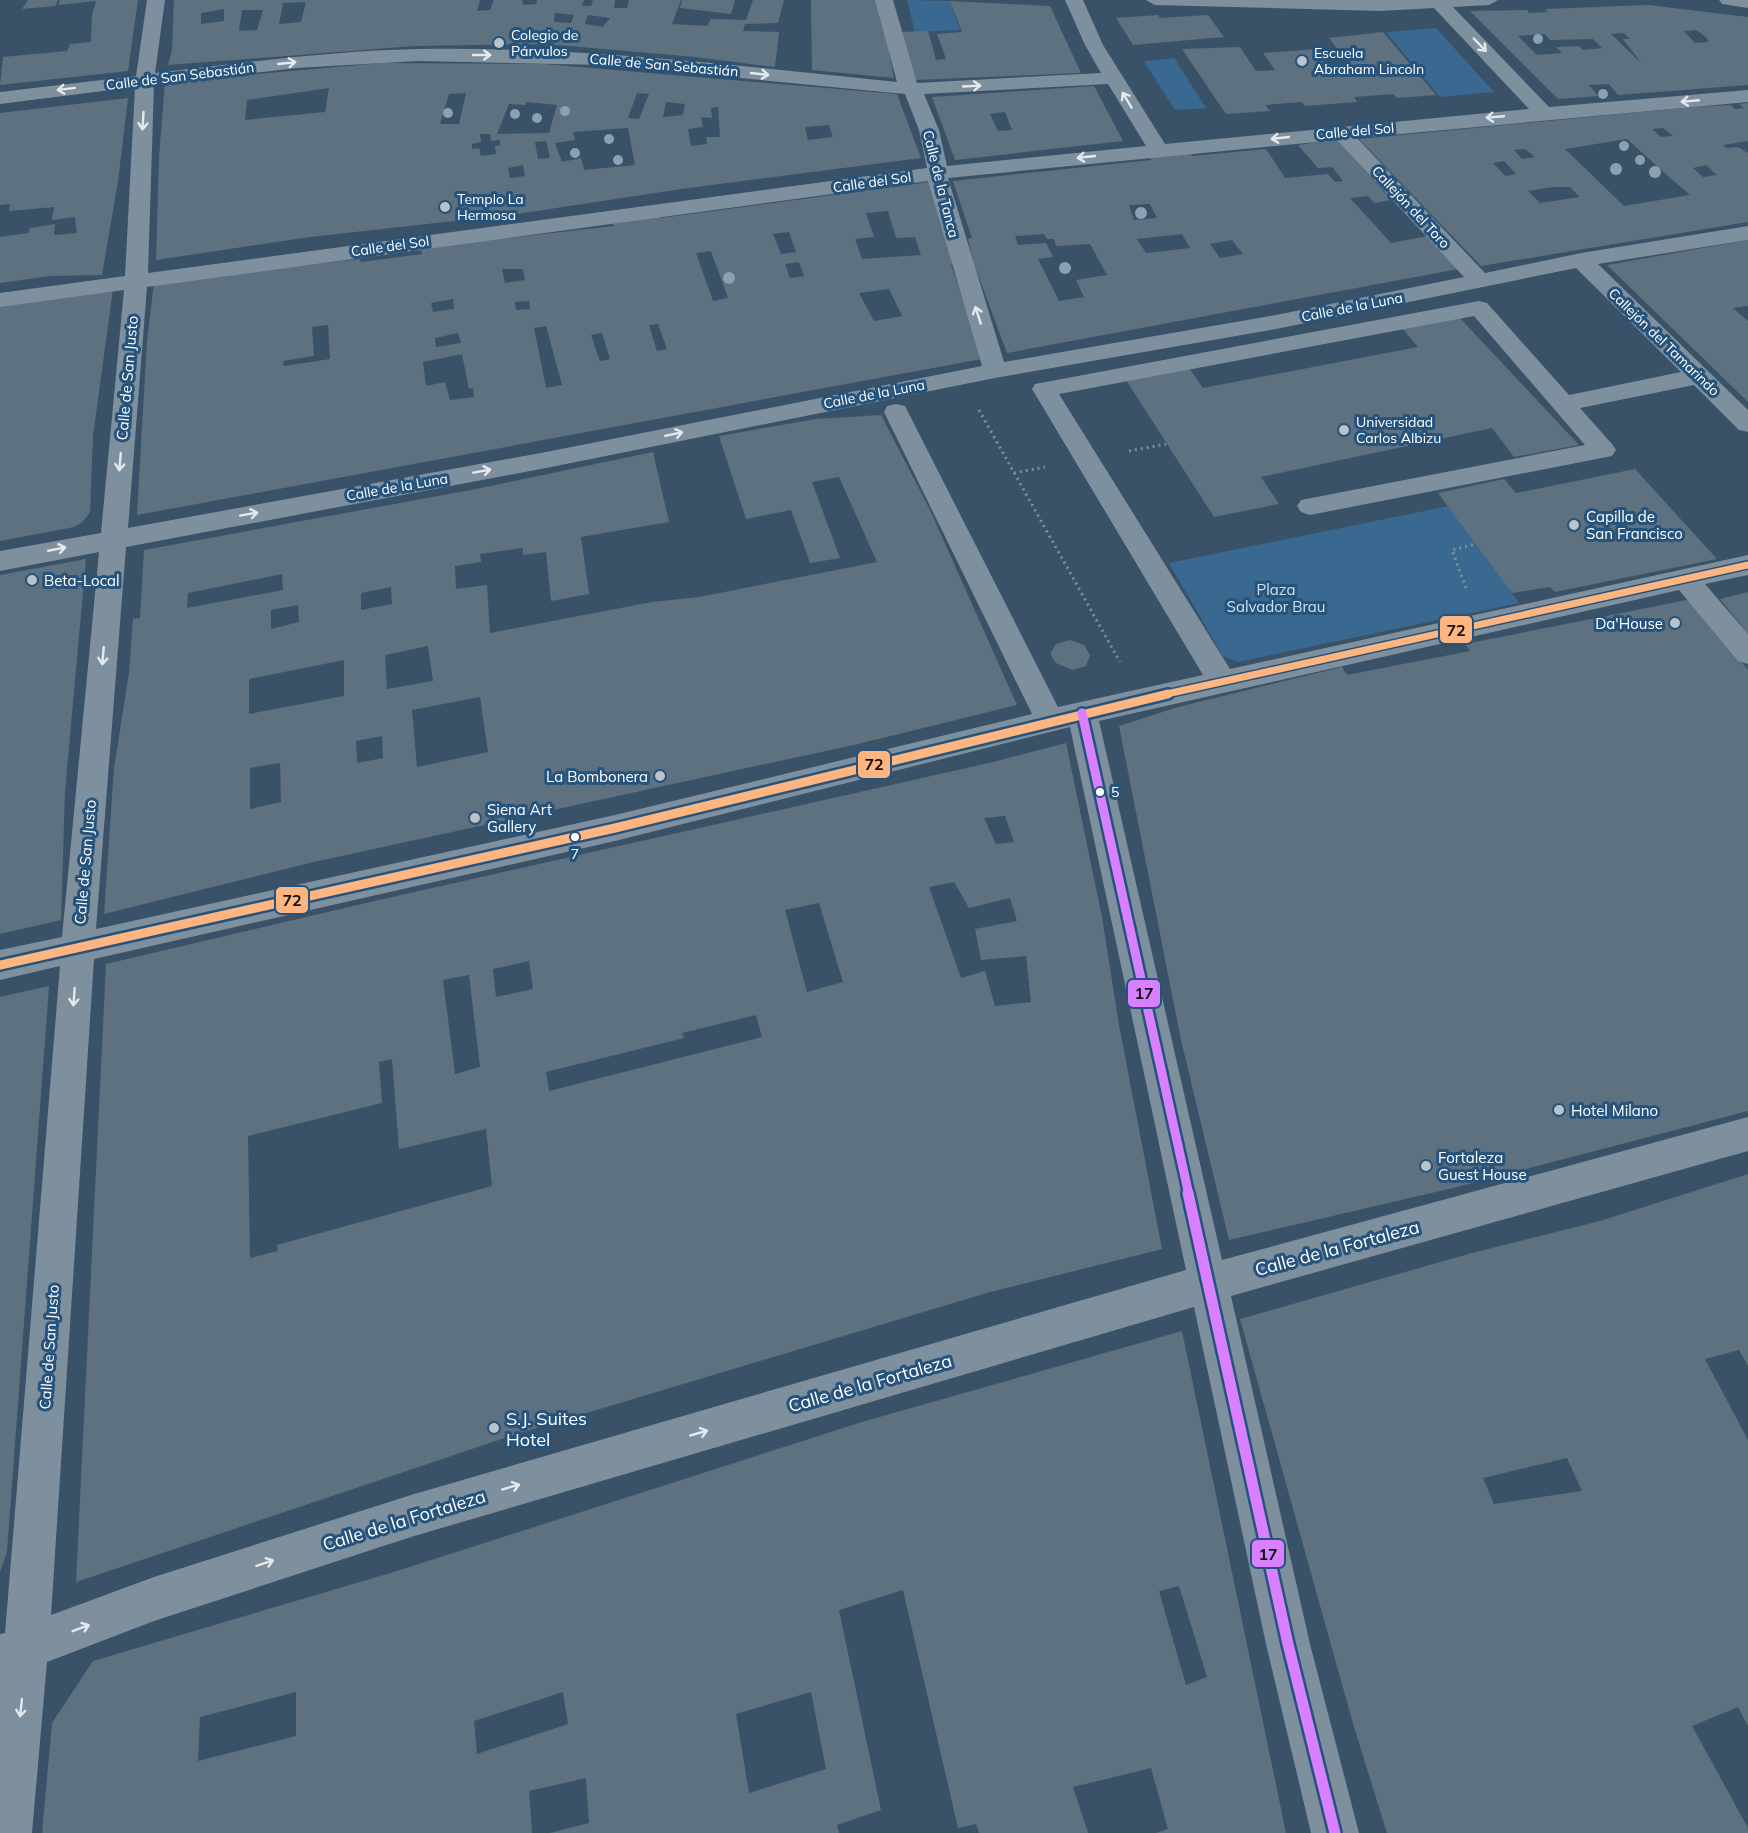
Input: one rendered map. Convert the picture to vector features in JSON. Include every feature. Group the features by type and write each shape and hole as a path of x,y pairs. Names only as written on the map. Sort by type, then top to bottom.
{"street":[{"name":"Calle de San Justo","path":"8,1833 13,1653 136,282 145,79 156,0"},
{"name":"Calle de la Tanca","path":"884,0 907,83 913,89 939,173 938,184 995,371"},
{"path":"1074,0 1094,45 1158,150"},
{"path":"1155,0 1380,6 1489,0"},
{"path":"1728,0 1748,3"},
{"path":"1439,3 1544,113"},
{"name":"Calle de San Sebastián","path":"0,98 296,62 418,55 604,59 913,89 1114,78"},
{"name":"Calle del Sol","path":"0,300 939,173 1341,132 1748,96"},
{"name":"Callejón del Toro","path":"1341,132 1481,282"},
{"name":"Calle de la Luna","path":"0,561 113,538 546,460 995,371 1276,322 1581,260 1748,233"},
{"name":"Callejón del Tamarindo","path":"1581,260 1748,424"},
{"path":"1222,681 1044,389 1479,308 1603,450 1310,506"},
{"path":"1563,404 1699,376"},
{"path":"896,412 1066,717 1209,1284 1288,1644 1335,1833"},
{"path":"0,965 615,828 1222,681 1748,565"},
{"path":"1686,580 1748,653"},
{"name":"Calle de la Fortaleza","path":"13,1653 154,1599 411,1516 1209,1284 1748,1134"}],"path":[{"path":"989,429 1122,666"},
{"path":"1467,589 1452,550 1476,544"}],"green space":[{"path":"907,0 950,1 960,30 915,32"},
{"path":"1436,28 1494,92 1440,97 1386,32"},
{"path":"1174,58 1206,108 1175,110 1144,61"},
{"name":"Plaza Salvador Brau","path":"1449,506 1519,603 1238,662 1223,656 1169,563"}],"building":[{"path":"28,0 58,0 55,6 22,9"},
{"path":"60,0 138,0 128,71 0,85 3,57 67,51 70,44 91,42 92,15 96,1 58,5"},
{"path":"174,0 480,0 477,11 490,10 494,0 522,0 523,5 536,4 537,0 584,0 582,6 591,6 593,0 615,0 614,8 627,8 629,0 681,0 672,24 707,26 711,19 746,20 753,0 784,0 778,23 745,24 743,31 779,32 775,67 695,57 547,44 415,46 168,65 172,50","holes":["306,2 301,22 279,24 283,3","224,9 224,21 201,24 201,13","242,10 263,10 257,30 239,31","555,13 574,15 571,23 554,22","588,15 610,18 603,27 585,24"]},
{"path":"682,0 735,0 731,14 680,8"},
{"path":"811,0 879,0 894,78 812,70"},
{"path":"950,1 1050,6 1081,73 913,80 900,32 928,31 936,60 946,59 937,34 962,32"},
{"path":"1648,5 1748,17 1748,85 1618,95 1609,84 1589,85 1598,96 1558,99 1470,11 1548,12 1545,9","holes":["1696,30 1706,37 1709,42 1695,43 1684,31","1624,33 1630,39 1623,39 1642,64 1611,34","1545,34 1550,40 1593,39 1602,48 1583,50 1579,46 1556,47 1562,53 1537,55 1518,36"]},
{"path":"1158,15 1160,18 1208,15 1224,37 1133,45 1116,18"},
{"path":"1383,32 1436,95 1397,98 1393,94 1354,97 1357,102 1305,106 1302,102 1265,105 1270,111 1226,114 1182,49 1240,47 1256,71 1275,70 1263,53 1317,49 1328,65 1349,64 1329,38"},
{"path":"382,63 544,64 897,94 921,158 681,189 517,214 310,237 156,260 159,157 165,82","holes":["329,88 325,112 245,120 247,100","466,93 459,124 440,124 449,94","637,93 649,94 639,119 628,118","526,102 557,105 549,133 497,134 509,104 526,105","666,102 685,104 683,115 663,117","718,107 720,137 706,137 707,144 691,146 688,129 703,127 701,117 712,118 711,108","829,125 833,137 808,140 805,127","628,128 635,165 584,170 581,158 562,162 555,143 575,140 573,132","480,134 490,134 491,141 500,140 500,145 495,146 496,154 481,156 479,148 472,149 472,144 481,142","546,141 550,158 538,159 535,142","523,165 525,176 510,178 508,168"]},
{"path":"1094,86 1123,141 955,160 932,97","holes":["1005,112 1012,130 998,131 990,114"]},
{"path":"128,98 118,181 102,275 50,276 0,283 0,237 28,233 30,228 55,224 54,235 77,233 75,217 52,220 54,207 9,211 10,204 0,205 0,113"},
{"path":"1748,103 1748,141 1723,145 1727,148 1738,147 1748,153 1748,222 1481,266 1359,139 1694,107 1730,105 1735,109 1744,108 1739,104","holes":["1663,128 1673,136 1661,137 1652,129","1627,139 1690,195 1624,206 1565,149","1525,149 1535,157 1522,159 1514,150","1504,161 1516,174 1505,176 1493,163","1706,165 1717,175 1703,177 1693,168","1570,187 1580,197 1540,203 1528,191"]},
{"path":"1337,139 1391,200 1374,203 1368,196 1350,198 1391,243 1428,236 1459,269 1007,353 974,264 968,239 972,238 953,181 1151,160 1149,156 1190,152 1192,156 1266,149 1285,178 1328,174 1335,182 1343,181 1332,167 1318,168 1298,145","holes":["1150,204 1157,218 1134,220 1129,205","1044,234 1047,239 1054,239 1056,246 1090,244 1107,275 1076,280 1084,297 1059,301 1038,259 1053,257 1046,243 1018,245 1015,236","1182,234 1190,248 1146,253 1137,239","1232,240 1243,254 1220,258 1210,244"]},
{"path":"929,182 957,263 951,264 982,359 137,515 147,341 154,283 360,259 361,262 422,254 420,248 614,226 612,220 660,214 661,218","holes":["888,211 896,238 915,237 921,255 862,259 855,239 874,237 866,213","789,232 796,252 781,254 773,234","711,251 728,298 713,301 696,253","799,262 804,276 790,278 785,264","502,269 523,269 525,280 505,283","889,289 902,316 874,321 859,293","453,299 454,309 433,312 431,303","529,301 530,309 516,310 515,302","658,324 667,349 657,351 649,325","328,325 330,359 284,366 283,361 314,356 312,327","546,326 562,385 546,388 534,328","458,333 461,343 436,347 435,338","602,333 610,359 600,361 591,335","462,354 469,389 473,388 474,397 450,400 445,382 426,386 423,362"]},
{"path":"1748,240 1748,306 1733,308 1748,321 1748,402 1607,265"},
{"path":"113,289 93,436 90,512 83,522 74,527 0,541 0,306"},
{"path":"1459,317 1579,445 1514,457 1492,428 1261,477 1279,504 1214,517 1126,380 1189,368 1203,388 1418,347 1402,328"},
{"path":"881,415 930,510 1017,705 858,744 318,861 104,914 114,768 129,673 133,619 140,618 144,550 476,489 653,452 669,522 581,537 589,594 551,601 546,552 523,555 523,548 480,554 481,562 455,566 456,589 487,585 490,633 652,602 699,597 877,562 839,477 812,482 840,558 810,563 791,510 746,519 719,436 816,419","holes":["282,574 283,590 187,608 188,593","391,587 392,604 361,610 361,593","298,605 299,622 271,629 271,610","428,646 433,681 387,689 385,655","344,660 344,696 249,714 249,679","480,697 488,752 417,767 412,710","382,736 383,758 357,763 356,741","280,763 281,802 250,809 250,768"]},
{"name":"Capilla de San Francisco","path":"1635,469 1717,559 1555,592 1550,587 1512,593 1438,493 1504,479 1516,493"},
{"path":"86,559 65,791 61,920 0,934 0,575"},
{"path":"1748,592 1748,634 1720,599"},
{"path":"1692,599 1748,670 1748,1111 1453,1188 1229,1240 1181,1040 1119,726 1178,707 1342,667 1347,675 1470,651 1465,644"},
{"path":"1070,640 1084,645 1090,655 1086,666 1072,670 1056,663 1050,654 1056,644"},
{"path":"1066,743 1102,917 1119,1025 1162,1249 990,1292 520,1433 76,1582 106,964 379,900 989,763","holes":["1005,816 1014,842 996,844 984,818","954,882 969,908 1010,898 1017,921 975,929 981,960 1026,956 1031,1002 995,1006 985,971 961,978 929,887","819,903 843,982 807,992 785,910","529,961 533,989 496,997 493,969","469,975 480,1067 455,1074 443,980","756,1015 762,1037 549,1091 546,1072 684,1038 682,1033","392,1059 399,1149 486,1129 492,1186 277,1245 278,1251 250,1258 248,1136 382,1103 379,1062"]},
{"path":"49,986 7,1552 0,1572 0,997"},
{"path":"1748,1174 1748,1366 1739,1350 1705,1359 1748,1440 1748,1726 1738,1707 1692,1726 1748,1828 1748,1833 1387,1833 1354,1727 1240,1319 1472,1253 1600,1221","holes":["1567,1458 1582,1491 1494,1504 1483,1478"]},
{"path":"1182,1331 1286,1833 1156,1833 1168,1829 1151,1768 1073,1787 1088,1833 979,1833 976,1824 958,1828 903,1590 839,1610 881,1810 837,1825 839,1833 550,1833 589,1823 586,1778 529,1791 532,1833 42,1833 52,1723 93,1661 397,1571 862,1422","holes":["1179,1586 1207,1677 1186,1685 1159,1591","296,1692 296,1736 198,1761 200,1717","563,1692 568,1724 477,1754 474,1721","811,1692 826,1769 749,1793 736,1714"]}],"transit line":[{"name":"72","path":"0,965 615,828 1082,713 1748,565"},
{"name":"17","path":"1082,713 1288,1644 1335,1833"}],"place":[{"name":"Colegio de Párvulos","path":"499,43"},
{"name":"Escuela Abraham Lincoln","path":"1302,61"},
{"name":"Templo La Hermosa","path":"445,207"},
{"name":"Universidad Carlos Albizu","path":"1344,430"},
{"name":"Capilla de San Francisco","path":"1574,525"},
{"name":"Beta-Local","path":"32,580"},
{"name":"Da'House","path":"1675,623"},
{"name":"La Bombonera","path":"660,776"},
{"name":"5","path":"1100,792"},
{"name":"Siena Art Gallery","path":"475,818"},
{"name":"7","path":"575,837"},
{"name":"Hotel Milano","path":"1559,1110"},
{"name":"Fortaleza Guest House","path":"1426,1166"},
{"name":"S.J. Suites Hotel","path":"494,1428"}]}
